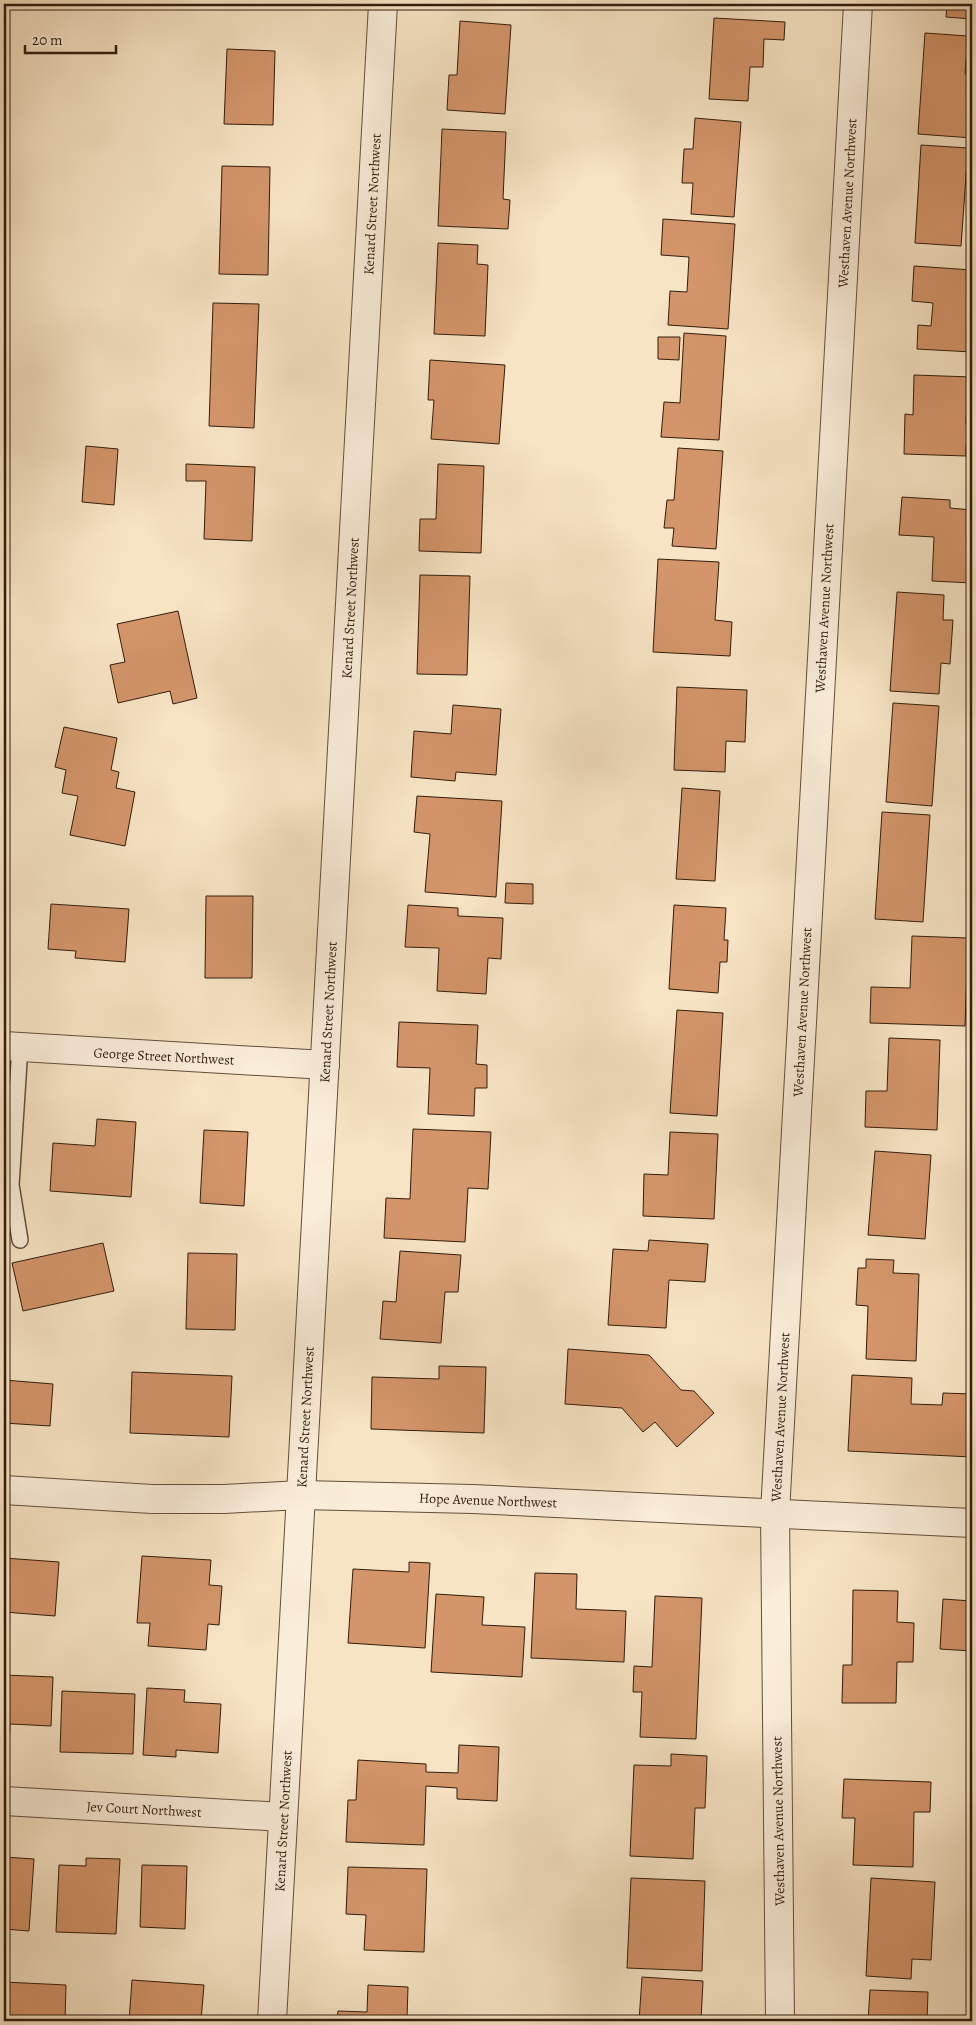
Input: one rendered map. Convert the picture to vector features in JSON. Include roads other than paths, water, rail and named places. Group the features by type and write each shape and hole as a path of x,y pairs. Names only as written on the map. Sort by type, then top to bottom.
{"street":[{"name":"Kenard Street Northwest","path":"272,2021 383,4"},
{"name":"Westhaven Avenue Northwest","path":"780,2021 774,1513 858,4"},
{"name":"George Street Northwest","path":"12,1047 325,1066"},
{"name":"Hope Avenue Northwest","path":"4,1490 152,1499 224,1499 301,1495 473,1499 972,1523"},
{"name":"Jev Court Northwest","path":"4,1801 283,1817"}],"lane":[{"path":"12,1047 11,1185 20,1240"}]}
